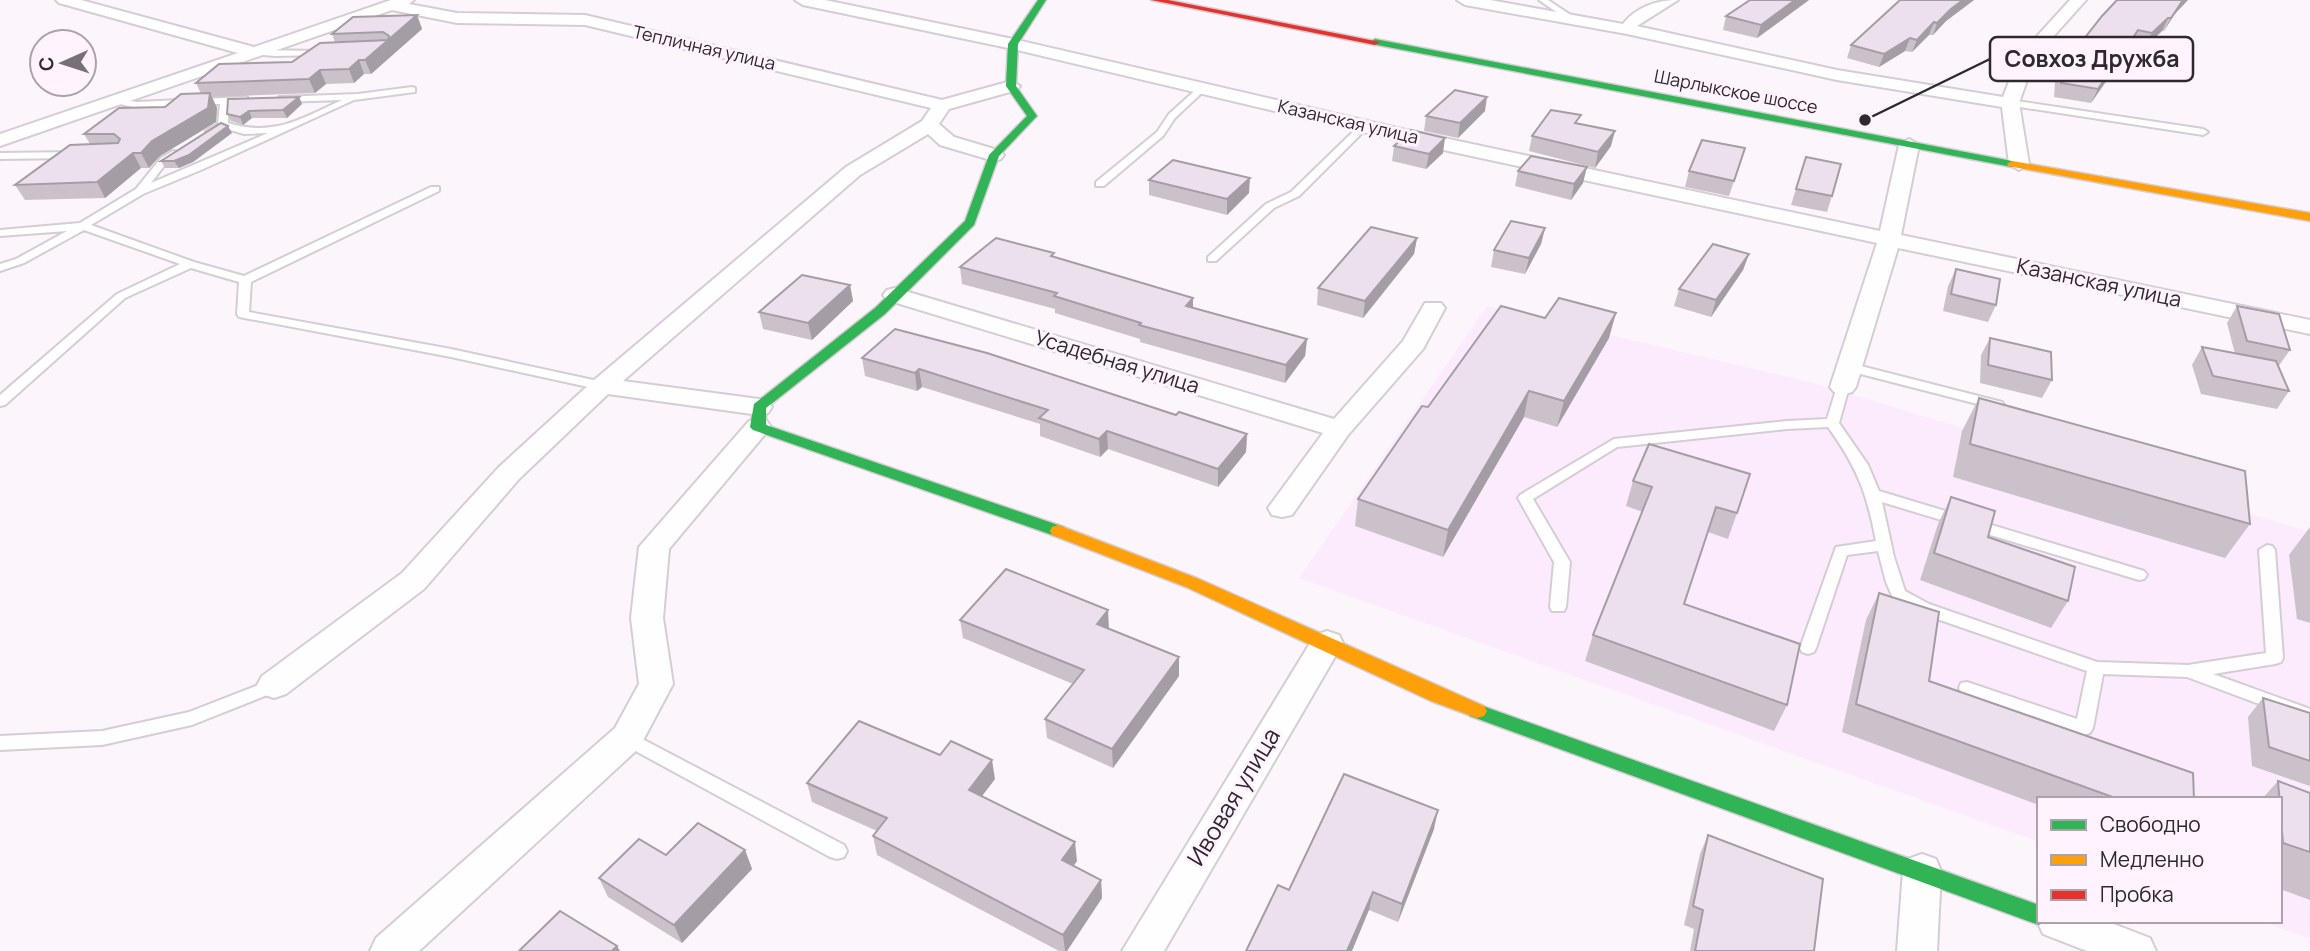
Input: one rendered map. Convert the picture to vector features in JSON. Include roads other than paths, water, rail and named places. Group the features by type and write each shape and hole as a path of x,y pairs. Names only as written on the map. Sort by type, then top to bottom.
{"street":[{"path":"64,0 254,52"},
{"name":"Казанская улица","path":"803,0 1013,44 1364,126 1889,240 2310,327"},
{"path":"390,951 627,738 656,684 647,618 654,547 759,417 895,295 970,222 994,155 1032,116 1011,86 1013,44 1042,0"},
{"name":"Шарлыкское шоссе","path":"1155,0 1909,145 2310,217"},
{"path":"1465,0 1627,29 1837,75 2010,103"},
{"path":"1627,29 1634,20 1670,0"},
{"path":"2019,164 2010,103 2027,56 2078,0"},
{"name":"Тепличная улица","path":"0,140 399,2 457,18 586,20 936,115 1011,86"},
{"path":"274,685 412,581 509,473 602,386 853,171 936,115 947,141 994,155"},
{"path":"1846,377 1889,240 1909,145"},
{"name":"Усадебная улица","path":"895,295 1339,429"},
{"path":"1282,508 1339,429 1414,344 1433,308"},
{"path":"602,386 759,417 1128,555 1327,643 1444,699 2037,914"},
{"name":"Ивовая улица","path":"1142,951 1327,643"},
{"path":"1917,951 1922,871"},
{"path":"2062,923 2136,951"}],"lane":[{"path":"1543,0 1571,18"},
{"path":"254,52 338,52"},
{"path":"1100,184 1160,134 1172,116 1203,88"},
{"path":"265,100 358,97 412,90"},
{"path":"0,268 20,261 140,191 358,97"},
{"path":"114,100 137,105 252,100"},
{"path":"223,125 225,101"},
{"path":"2010,103 2203,132"},
{"path":"199,139 223,125 244,131 282,130"},
{"path":"1212,259 1269,206 1295,194 1364,126"},
{"path":"140,191 164,160 187,146"},
{"path":"0,156 81,155"},
{"path":"0,233 83,226 190,264 245,280 435,189"},
{"path":"0,402 121,296 190,264"},
{"path":"245,280 243,314 450,353 602,386"},
{"path":"1832,423 1846,377 2015,410"},
{"path":"1832,423 1862,465 1873,494 1883,545 1899,594 1923,608 2096,668 2188,671 2275,658 2267,550"},
{"path":"1558,607 1562,562 1525,498 1614,443 1787,425 1832,423"},
{"path":"1873,494 2139,575"},
{"path":"1808,648 1842,551 1883,545"},
{"path":"1967,688 2084,728 2096,668"},
{"path":"2188,671 2310,716"},
{"path":"0,743 102,738 192,718 274,685"},
{"path":"627,738 836,851"}],"place":[{"name":"Совхоз Дружба","path":"1865,120"}]}
